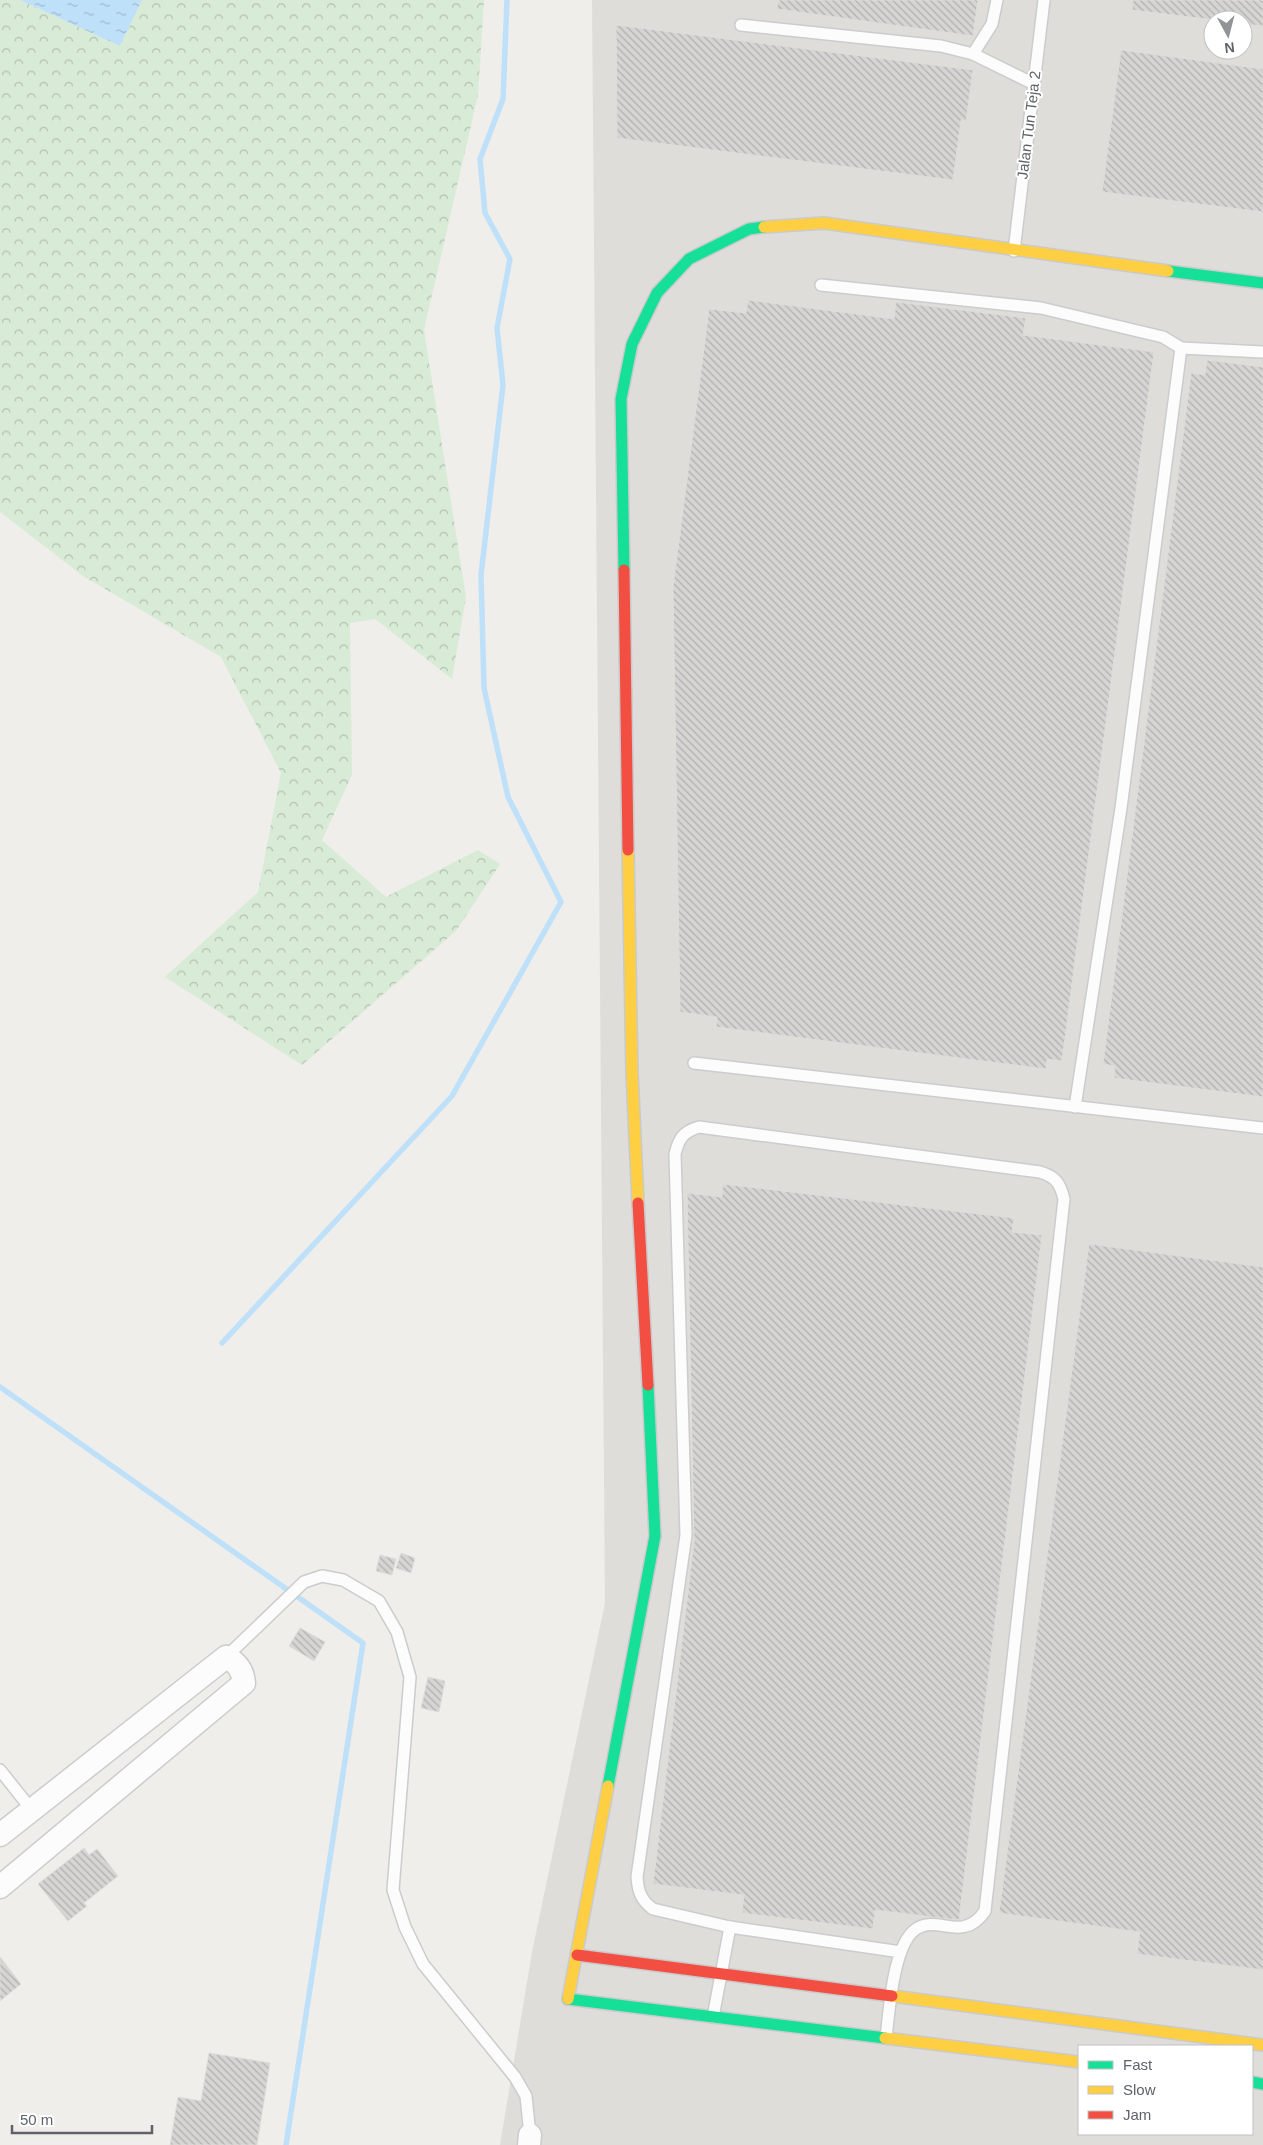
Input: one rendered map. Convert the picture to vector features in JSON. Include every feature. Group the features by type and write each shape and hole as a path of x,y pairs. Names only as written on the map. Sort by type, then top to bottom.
{"street":[{"path":"1078,2062 568,2000 656,1536 632,1074 621,399 632,344 657,293 689,259 749,229 780,225 824,223 1014,251 1263,283"},
{"path":"0,1835 226,1658 232,1660 243,1673 244,1683 0,1887"},
{"path":"577,1955 1263,2045"}],"lane":[{"path":"973,54 992,24 996,0"},
{"name":"Jalan Tun Teja 2","path":"1014,251 1044,0"},
{"path":"741,25 940,46 973,54 1034,84"},
{"path":"821,285 1041,308 1163,337 1181,348 1263,352"},
{"path":"1074,1107 1121,808 1181,348"},
{"path":"694,1063 1263,1128"},
{"path":"886,2038 901,1952 907,1938 916,1928 926,1926 967,1927 978,1922 985,1911 1064,1199 1061,1186 1055,1177 1040,1172 698,1127 686,1131 678,1141 675,1154 686,1535 637,1877 638,1891 643,1902 653,1909 730,1927 901,1952"},
{"path":"226,1658 304,1582 322,1576 343,1580 379,1601 397,1632 410,1677 393,1890 405,1927 423,1964 515,2077 526,2096 530,2140"},
{"path":"0,1770 32,1809"},
{"path":"713,2018 730,1927"}],"shaded area":[{"path":"592,0 1263,0 1263,2145 500,2145 532,1952 605,1603"}],"green space":[{"path":"0,0 20,0 120,46 142,0 484,0 478,95 424,330 466,597 452,679 375,619 350,623 352,775 322,840 386,897 478,850 500,864 456,931 302,1065 165,977 258,892 281,773 221,657 83,576 0,512"}],"water":[{"path":"20,0 142,0 120,46"}],"building":[{"path":"778,0 978,0 973,36 777,9"},
{"path":"1133,0 1263,0 1263,26 1253,25 1253,10 1203,10 1203,19 1132,10"},
{"path":"616,25 973,70 966,121 961,120 953,180 617,138"},
{"path":"1121,50 1263,69 1263,212 1102,192"},
{"path":"748,300 894,319 896,302 1026,318 1023,335 1154,352 1062,1061 1047,1059 1046,1069 716,1027 717,1017 680,1012 673,587 709,309 746,313"},
{"path":"1207,360 1263,367 1263,1097 1114,1078 1115,1066 1103,1064 1191,373 1205,375"},
{"path":"723,1184 1014,1218 1012,1232 1042,1235 959,1920 875,1910 873,1929 742,1913 744,1895 653,1884 694,1542 687,1193 722,1197"},
{"path":"1089,1244 1263,1267 1263,1970 1137,1954 1140,1932 999,1913"},
{"path":"401,1553 415,1558 411,1573 396,1568"},
{"path":"380,1555 396,1559 392,1575 376,1571"},
{"path":"300,1628 325,1642 314,1661 289,1646"},
{"path":"428,1677 445,1681 439,1712 421,1708"},
{"path":"84,1848 89,1855 97,1849 118,1876 84,1903 87,1906 68,1921 38,1884"},
{"path":"0,1957 21,1984 0,2001"},
{"path":"209,2053 270,2063 257,2145 170,2145 178,2097 201,2101"}],"waterway":[{"path":"222,1343 452,1096 561,902 508,797 484,688 481,575 503,385 497,328 510,259 485,213 480,159 503,99 507,0"},
{"path":"0,1387 363,1643 286,2145"}],"traffic: fast":[{"path":"624,570 621,399 632,344 657,293 689,259 749,229 764,227"},
{"path":"1168,271 1263,283"},
{"path":"608,1786 655,1536 648,1385"},
{"path":"568,1999 885,2038"},
{"path":"1253,2082 1263,2084"}],"traffic: slow":[{"path":"764,227 824,223 1168,271"},
{"path":"628,850 632,1073 638,1203"},
{"path":"568,1999 608,1786"},
{"path":"892,1996 1263,2045"},
{"path":"885,2038 1078,2062"}],"traffic: jam":[{"path":"624,570 628,850"},
{"path":"638,1203 648,1385"},
{"path":"577,1955 892,1996"}]}
